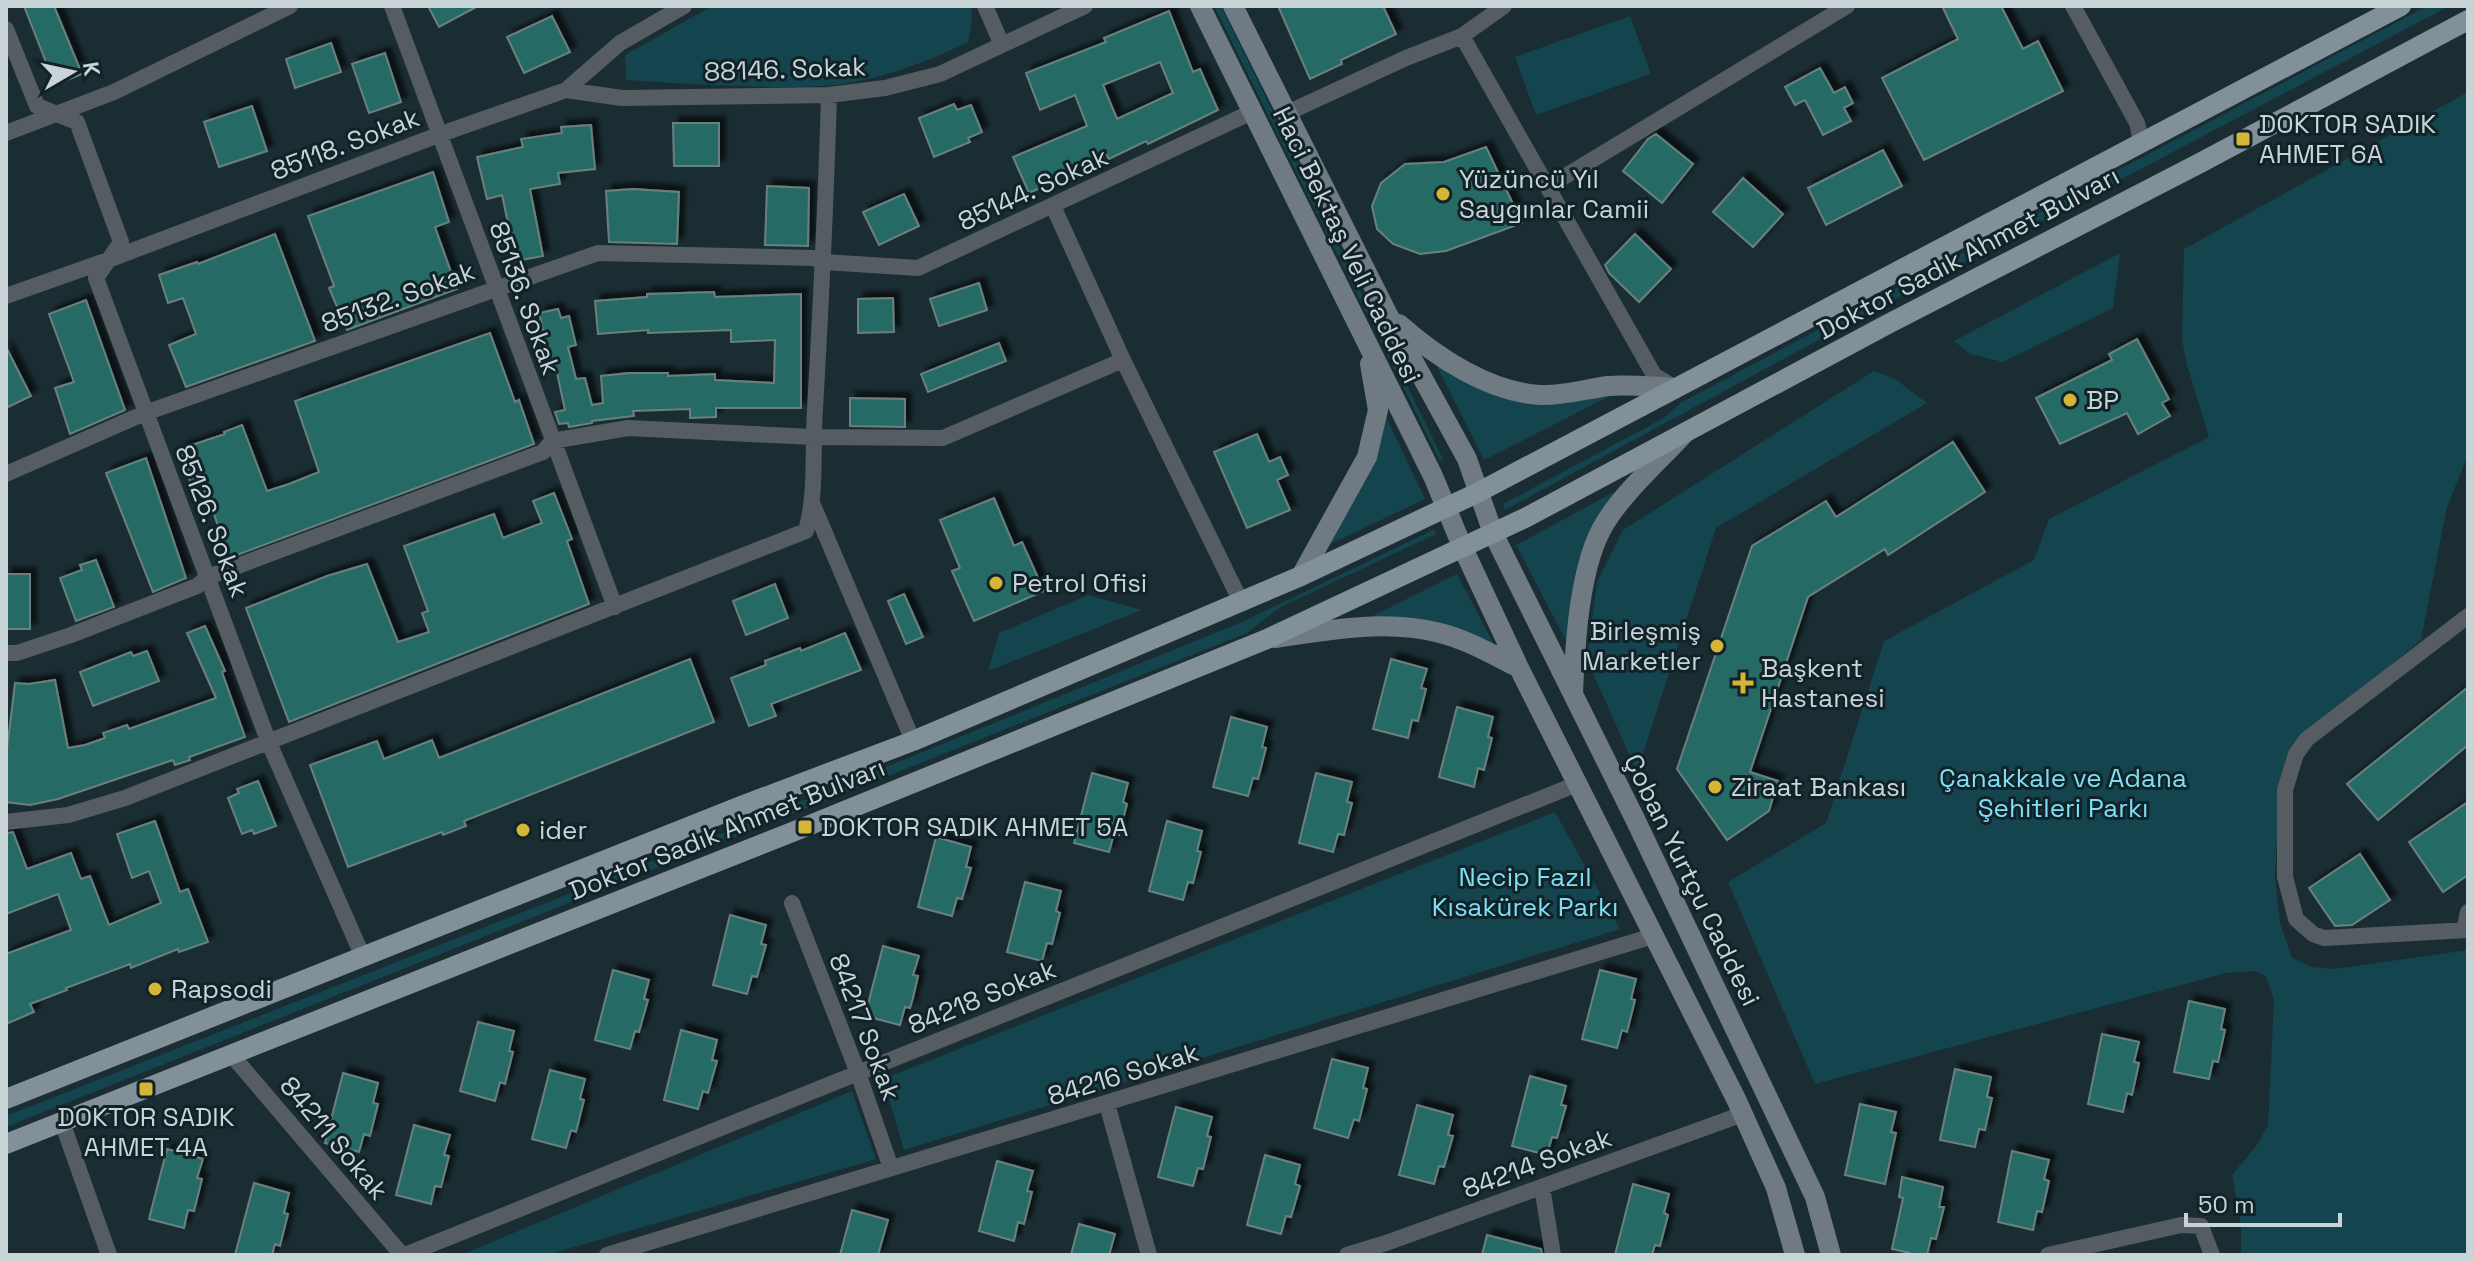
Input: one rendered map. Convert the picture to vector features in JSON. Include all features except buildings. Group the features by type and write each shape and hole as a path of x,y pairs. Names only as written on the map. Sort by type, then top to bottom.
{"main road":[{"name":"Haci Bektaş Veli Caddesi","path":"1200,6 1433,476 1462,546"},
{"name":"Haci Bektaş Veli Caddesi","path":"1233,6 1387,313 1467,459 1493,533"},
{"name":"Doktor Sadık Ahmet Bulvarı","path":"6,1099 741,806 913,741 1301,576 1477,493 2401,6"},
{"name":"Doktor Sadık Ahmet Bulvarı","path":"6,1144 805,827 1267,639 1493,533 2468,20"},
{"path":"1387,313 1424,346 1509,389 1541,395 1612,386 1676,388"},
{"path":"1301,576 1367,457 1378,410 1365,341"},
{"path":"1573,697 1575,648 1588,564 1604,524 1685,433"},
{"name":"Çoban Yurtçu Caddesi","path":"1493,533 1635,819 1815,1197 1831,1255"},
{"path":"1462,546 1519,668 1743,1114 1776,1188 1795,1255"},
{"path":"1267,639 1362,625 1404,628 1451,637 1519,668"}],"street":[{"path":"6,133 114,92 290,6"},
{"name":"85136. Sokak","path":"392,6 615,607"},
{"name":"85118. Sokak","path":"6,296 566,90 620,43 684,6"},
{"path":"985,6 1002,45"},
{"name":"88146. Sokak","path":"566,90 622,98 829,95 885,88 940,74 1085,6"},
{"path":"1287,113 1406,58 1462,36 1504,6"},
{"path":"1549,186 1847,6"},
{"path":"2073,6 2137,123 2141,141"},
{"path":"6,29 37,106 56,115"},
{"path":"1462,36 1654,375 1676,388"},
{"path":"6,822 68,815 125,798 806,531 813,505 813,437 824,262 829,95"},
{"name":"85144. Sokak","path":"824,262 918,268 1252,112"},
{"name":"85126. Sokak","path":"56,115 77,122 121,242 96,278 145,413 269,743 363,957"},
{"path":"1053,206 1123,360 1241,602"},
{"name":"85132. Sokak","path":"6,474 145,413 598,253 813,258 824,262"},
{"path":"6,653 17,653 71,635 197,586 208,577 543,452 552,441 628,428 813,437 943,438 1123,360"},
{"path":"813,505 913,741"},
{"path":"2468,616 2307,739 2292,763 2285,790 2284,865 2287,891 2296,919 2303,927 2324,938 2466,930 2468,912"},
{"name":"84218 Sokak","path":"404,1255 1577,784"},
{"name":"84217 Sokak","path":"792,903 891,1168"},
{"name":"84216 Sokak","path":"607,1255 1653,936"},
{"name":"84211 Sokak","path":"230,1053 404,1255"},
{"path":"1107,1104 1149,1255"},
{"name":"84214 Sokak","path":"1347,1255 1743,1114"},
{"path":"62,1122 109,1255"},
{"path":"1542,1187 1553,1255"},
{"path":"2048,1255 2181,1225 2201,1226 2212,1255"}],"green space":[{"path":"712,6 971,6 972,20 968,42 915,65 859,81 822,86 773,87 626,80 625,55"},
{"path":"1214,6 1221,6 1443,459 1440,461"},
{"path":"2427,6 2449,6 1846,325 1505,510 1503,504 1662,419 1682,402"},
{"path":"1630,16 1651,74 1536,115 1515,57"},
{"name":"Çanakkale ve Adana Şehitleri Parkı","path":"2468,92 2468,455 2447,507 2421,640 2292,747 2280,787 2275,875 2280,923 2292,958 2312,967 2334,969 2468,950 2468,1255 2241,1255 2241,1225 2232,1175 2268,1126 2274,1000 2266,976 2256,971 2226,973 1815,1084 1728,882 1826,823 1884,641 2034,560 2049,519 2209,437 2182,340 2184,249"},
{"path":"2120,253 2113,308 2003,362 1970,354 1954,341"},
{"path":"1432,357 1499,391 1618,392 1484,460"},
{"path":"1874,371 1895,379 1927,403 1716,528 1637,772 1587,660 1597,582 1623,530"},
{"path":"1387,419 1425,499 1320,549 1361,483"},
{"path":"1629,484 1599,524 1570,648 1516,545"},
{"path":"1435,529 1436,534 1279,608 1247,633 6,1127 6,1116 726,832 1242,622"},
{"path":"1457,574 1498,652 1367,619"},
{"path":"1088,595 1142,610 988,671 999,633"},
{"name":"Necip Fazıl Kısakürek Parkı","path":"1555,812 1620,929 904,1150 883,1079"},
{"path":"852,1091 876,1159 547,1255 461,1255"}],"place":[{"name":"DOKTOR SADIK AHMET 6A","path":"2243,139"},
{"name":"Yüzüncü Yıl Saygınlar Camii","path":"1443,194"},
{"name":"BP","path":"2070,400"},
{"name":"Petrol Ofisi","path":"996,583"},
{"name":"Birleşmiş Marketler","path":"1717,646"},
{"name":"Başkent Hastanesi","path":"1743,683"},
{"name":"Ziraat Bankası","path":"1715,787"},
{"name":"DOKTOR SADIK AHMET 5A","path":"805,827"},
{"name":"ider","path":"523,830"},
{"name":"Rapsodi","path":"155,989"},
{"name":"DOKTOR SADIK AHMET 4A","path":"146,1089"}]}
